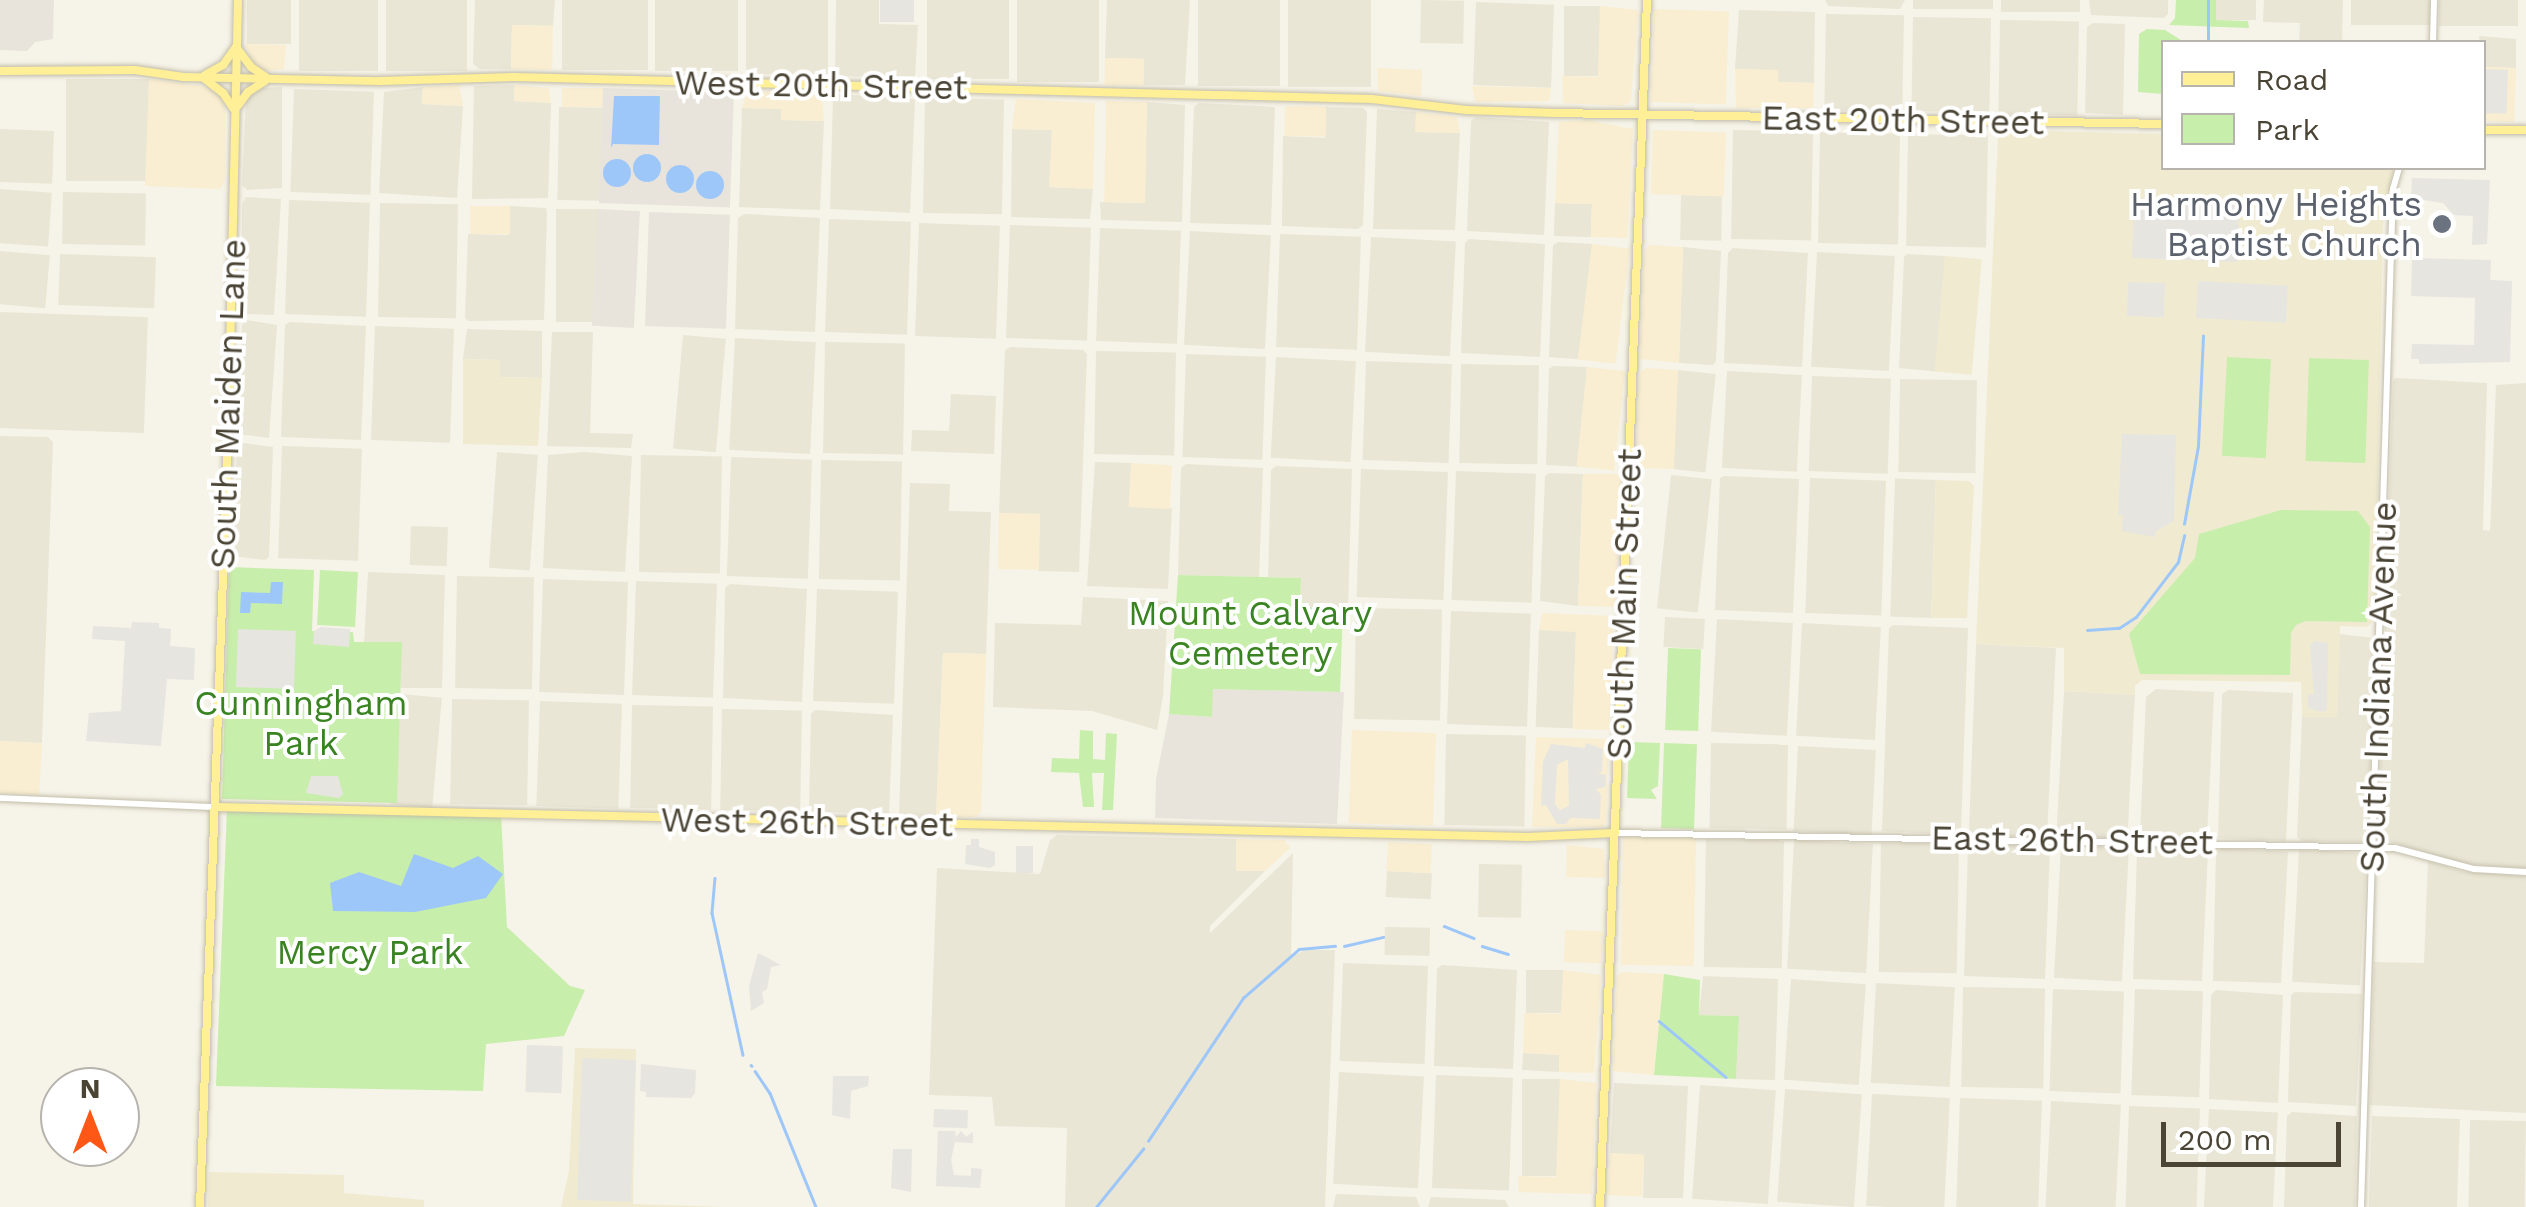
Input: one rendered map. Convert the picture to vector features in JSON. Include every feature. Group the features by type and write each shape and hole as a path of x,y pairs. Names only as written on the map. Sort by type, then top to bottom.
{"main road":[{"name":"South Maiden Lane","path":"200,1207 238,0"},
{"name":"South Main Street","path":"1600,1207 1647,0"},
{"path":"236,47 250,67 270,79 248,92 234,112 223,92 201,77 219,68 236,47"},
{"name":"West 20th Street","path":"0,71 135,70 201,77 380,81 470,76 1382,99 1466,110 1643,114"},
{"name":"East 20th Street","path":"1643,114 2161,124"},
{"path":"2486,130 2526,130"},
{"name":"West 26th Street","path":"215,807 1512,837 1615,833"}],"street":[{"path":"2432,40 2434,0"},
{"name":"South Indiana Avenue","path":"2361,1207 2393,195 2399,170"},
{"name":"West 26th Street","path":"0,798 215,807"},
{"name":"East 26th Street","path":"1615,833 2373,847 2423,853 2474,869 2526,872"}],"shaded area":[{"path":"0,0 54,0 53,39 35,42 27,51 0,50"},
{"path":"247,0 291,0 291,44 247,44"},
{"path":"299,0 378,0 378,71 299,71"},
{"path":"386,0 467,0 467,71 386,71"},
{"path":"475,0 555,0 553,26 512,25 511,69 480,69 473,64"},
{"path":"562,0 648,0 648,70 562,70"},
{"path":"655,0 738,0 738,71 655,71"},
{"path":"746,0 828,0 828,74 746,74"},
{"path":"836,0 879,0 879,24 918,25 915,78 835,76"},
{"path":"880,0 914,0 914,22 880,22"},
{"path":"927,0 1009,0 1009,79 927,79"},
{"path":"1017,0 1099,0 1099,82 1017,82"},
{"path":"1107,0 1190,0 1185,85 1143,85 1144,59 1105,58"},
{"path":"1198,0 1280,0 1280,86 1198,86"},
{"path":"1288,0 1371,0 1371,87 1288,87"},
{"path":"1421,0 1464,1 1463,44 1420,43"},
{"path":"1825,0 1905,0 1900,9 1828,6"},
{"path":"1913,0 1993,0 1993,9 1913,9"},
{"path":"2001,0 2080,0 2080,12 2001,12"},
{"path":"2089,0 2168,0 2168,14 2164,18 2091,15"},
{"path":"2216,0 2256,0 2256,20 2216,20"},
{"path":"2264,0 2343,0 2342,40 2299,40 2300,23 2263,22"},
{"path":"2351,0 2431,0 2431,25 2351,25"},
{"path":"2439,0 2518,0 2518,26 2439,26"},
{"path":"1476,2 1554,5 1551,88 1473,85"},
{"path":"1564,6 1600,6 1600,76 1564,76"},
{"path":"1600,6 1638,10 1631,101 1623,106 1563,103 1562,76 1598,77"},
{"path":"1654,9 1729,12 1726,105 1651,102"},
{"path":"1739,10 1815,12 1814,83 1777,82 1778,71 1735,69"},
{"path":"1826,14 1904,15 1902,111 1824,110"},
{"path":"1913,17 1991,18 1989,112 1911,111"},
{"path":"2000,20 2079,21 2077,115 1998,114"},
{"path":"2093,23 2125,24 2123,115 2085,113 2087,27"},
{"path":"512,25 553,26 552,70 511,69"},
{"path":"2479,36 2516,39 2516,68 2486,67 2486,40 2480,40"},
{"path":"245,44 286,45 284,69 269,71 255,67"},
{"path":"1105,58 1144,59 1144,86 1105,85"},
{"path":"2486,67 2516,68 2514,122 2486,121"},
{"path":"1377,68 1422,70 1421,96 1378,91"},
{"path":"1735,69 1778,70 1778,82 1814,83 1813,108 1736,108"},
{"path":"2486,69 2508,70 2506,114 2486,113"},
{"path":"66,79 149,79 149,181 66,181"},
{"path":"149,79 202,86 220,95 225,108 225,181 220,189 145,186"},
{"path":"459,85 463,106 422,104 423,87"},
{"path":"514,85 514,101 551,103 548,198 472,199 474,86"},
{"path":"514,85 549,88 551,103 514,101"},
{"path":"1472,86 1551,88 1549,101 1475,102"},
{"path":"282,87 282,188 247,190 242,185 246,99 260,88"},
{"path":"423,87 422,104 463,106 457,198 379,193 384,92"},
{"path":"562,88 603,88 603,107 562,107"},
{"path":"603,88 734,93 730,208 599,203"},
{"path":"294,89 374,92 370,195 290,192"},
{"path":"748,91 822,94 824,121 781,120 781,109 742,108"},
{"path":"837,94 915,99 910,213 830,209 833,99"},
{"path":"925,98 1004,99 1002,214 923,213"},
{"path":"1016,99 1095,103 1093,189 1049,187 1052,130 1012,129"},
{"path":"1106,101 1147,102 1145,203 1104,202"},
{"path":"1147,102 1185,105 1182,222 1101,220 1100,202 1144,203"},
{"path":"1199,103 1275,107 1271,225 1190,223 1194,107"},
{"path":"1285,106 1326,107 1325,137 1284,136"},
{"path":"559,107 602,108 600,201 557,200"},
{"path":"1326,107 1363,108 1367,112 1363,225 1358,229 1282,226 1283,136 1325,138"},
{"path":"742,108 781,109 782,120 824,121 820,210 739,207"},
{"path":"1377,109 1416,112 1416,132 1460,133 1455,230 1373,229"},
{"path":"1416,112 1457,117 1460,133 1415,132"},
{"path":"1476,117 1549,122 1544,235 1467,231 1471,121"},
{"path":"1587,120 1633,129 1627,238 1591,237 1592,204 1555,203 1559,122"},
{"path":"0,129 54,131 52,184 0,182"},
{"path":"1012,129 1052,130 1050,187 1093,189 1090,219 1011,217"},
{"path":"1653,130 1726,133 1724,197 1651,194"},
{"path":"1733,130 1813,131 1811,240 1731,239"},
{"path":"2003,130 2161,134 2161,170 2394,170 2383,224 2375,619 2367,627 2340,626 2337,717 2302,717 2301,682 2142,680 2135,686 2135,695 2064,691 2064,648 1976,644 1998,136"},
{"path":"1820,132 1900,133 1898,244 1818,243"},
{"path":"1908,134 1988,135 1986,247 1906,246"},
{"path":"2412,178 2490,180 2487,244 2472,245 2473,216 2454,215 2443,203 2411,198"},
{"path":"0,189 52,193 48,246 0,243"},
{"path":"63,192 146,193 145,245 62,244"},
{"path":"1681,195 1722,196 1721,241 1680,240"},
{"path":"246,197 281,199 274,315 246,314 242,309 242,204"},
{"path":"289,200 370,203 366,317 285,314"},
{"path":"2134,200 2235,204 2240,210 2239,223 2234,223 2239,225 2237,262 2132,258"},
{"path":"380,203 458,204 456,318 378,317"},
{"path":"1555,203 1592,204 1591,237 1554,236"},
{"path":"470,206 510,206 510,234 470,234"},
{"path":"510,206 546,208 544,320 468,321 468,234 508,235"},
{"path":"556,209 598,209 598,322 556,322"},
{"path":"598,209 640,211 634,328 592,326"},
{"path":"649,212 730,215 726,329 645,326"},
{"path":"744,214 820,218 815,332 735,329 738,218"},
{"path":"829,219 911,222 907,335 825,332"},
{"path":"919,223 1000,226 996,339 915,336"},
{"path":"1010,225 1091,228 1087,341 1006,338"},
{"path":"1100,228 1181,231 1177,344 1096,341"},
{"path":"1190,231 1271,235 1265,349 1184,345"},
{"path":"1280,234 1361,237 1357,350 1276,347"},
{"path":"1371,237 1456,241 1450,356 1365,352"},
{"path":"1469,239 1545,244 1540,357 1461,353 1465,243"},
{"path":"1592,244 1588,360 1549,357 1553,245"},
{"path":"1592,244 1630,249 1616,364 1578,359"},
{"path":"1648,245 1683,247 1679,363 1640,359 1644,251"},
{"path":"1683,247 1721,251 1713,365 1679,363"},
{"path":"1733,248 1808,253 1802,367 1724,363 1728,253"},
{"path":"0,251 50,255 45,308 0,304"},
{"path":"1817,252 1895,256 1889,371 1811,367"},
{"path":"60,254 156,257 154,308 58,305"},
{"path":"1907,254 1945,256 1941,372 1899,368"},
{"path":"1945,256 1982,259 1972,375 1935,372"},
{"path":"2412,258 2491,260 2490,280 2512,281 2510,362 2419,364 2419,359 2411,359 2412,344 2474,345 2475,298 2411,296"},
{"path":"2198,281 2288,286 2286,323 2196,318"},
{"path":"2128,282 2165,283 2164,317 2127,316"},
{"path":"0,312 148,317 144,433 0,428"},
{"path":"246,320 277,325 269,438 238,434 242,325"},
{"path":"290,322 366,326 361,440 281,437 285,325"},
{"path":"375,326 454,329 450,443 371,440"},
{"path":"467,329 542,331 542,378 500,377 500,360 463,359"},
{"path":"552,332 593,332 590,433 633,434 631,448 547,446"},
{"path":"683,335 726,339 716,452 673,449"},
{"path":"735,338 816,342 810,454 729,450"},
{"path":"825,342 905,343 903,454 823,453"},
{"path":"1005,350 1083,350 1087,354 1079,572 1038,571 1040,515 999,513"},
{"path":"1096,351 1176,352 1174,455 1094,454"},
{"path":"1186,354 1266,357 1262,460 1182,457"},
{"path":"1276,357 1356,361 1351,462 1271,458"},
{"path":"463,359 500,360 500,377 542,378 538,446 463,444"},
{"path":"1366,361 1452,364 1448,463 1363,460"},
{"path":"1461,364 1539,365 1537,464 1459,463"},
{"path":"1587,367 1583,467 1546,465 1549,369"},
{"path":"1587,367 1625,371 1614,470 1577,466"},
{"path":"1646,368 1678,370 1674,469 1640,468 1636,464 1639,373"},
{"path":"1678,370 1716,374 1705,472 1668,468"},
{"path":"1727,371 1802,375 1797,472 1722,468"},
{"path":"1812,376 1891,379 1888,474 1809,471"},
{"path":"2396,378 2487,383 2483,530 2490,531 2496,385 2526,383 2526,868 2467,864 2378,838"},
{"path":"1900,379 1977,380 1975,473 1898,472"},
{"path":"951,394 996,396 994,454 911,451 912,430 949,431"},
{"path":"2122,434 2176,435 2174,521 2155,532 2155,537 2122,531 2123,515 2118,515"},
{"path":"0,436 48,437 53,442 42,743 0,741"},
{"path":"244,443 273,447 269,557 265,560 233,556 237,448"},
{"path":"282,446 362,449 358,561 278,558"},
{"path":"497,452 538,455 530,571 489,568"},
{"path":"585,452 632,456 625,572 543,568 548,455"},
{"path":"641,455 722,456 720,573 639,572"},
{"path":"731,457 812,460 808,579 727,576"},
{"path":"821,460 902,461 900,580 819,579"},
{"path":"1095,462 1131,463 1130,507 1172,508 1168,589 1087,586"},
{"path":"1131,463 1172,465 1170,509 1129,507"},
{"path":"1186,464 1263,468 1259,577 1178,575 1181,468"},
{"path":"1276,466 1352,469 1348,608 1300,607 1301,578 1268,577 1271,470"},
{"path":"1361,469 1448,472 1443,600 1357,597"},
{"path":"1456,471 1536,474 1531,603 1451,600"},
{"path":"1583,474 1578,606 1540,601 1545,476"},
{"path":"1583,474 1617,474 1621,478 1616,604 1612,607 1578,606"},
{"path":"1671,475 1712,479 1698,613 1657,608"},
{"path":"1720,478 1799,479 1793,613 1715,610"},
{"path":"1810,478 1886,481 1881,616 1805,613"},
{"path":"1895,479 1936,480 1931,618 1890,616"},
{"path":"1936,480 1969,481 1974,486 1967,618 1931,618"},
{"path":"910,483 950,484 949,511 991,512 986,654 943,653 936,817 899,814"},
{"path":"999,513 1040,514 1039,570 998,569"},
{"path":"411,526 448,527 447,566 410,565"},
{"path":"368,572 445,575 442,688 401,688 401,643 364,642"},
{"path":"457,576 534,577 532,689 455,688"},
{"path":"543,579 628,582 624,695 539,692"},
{"path":"636,581 717,584 713,698 632,695"},
{"path":"730,584 807,589 802,702 723,698 725,588"},
{"path":"817,589 898,592 894,704 813,701"},
{"path":"1083,597 1168,601 1163,696 1157,730 1092,711 993,707 995,623 1081,625"},
{"path":"1356,608 1442,610 1440,720 1354,719"},
{"path":"1451,611 1531,614 1527,727 1447,724"},
{"path":"1542,613 1614,616 1609,730 1573,729 1576,632 1539,630"},
{"path":"1665,617 1705,619 1703,649 1663,647"},
{"path":"1717,619 1793,623 1787,736 1711,732"},
{"path":"132,622 159,623 159,628 171,629 170,646 195,648 194,680 167,679 161,746 86,741 89,713 121,711 125,641 92,639 93,626 131,628"},
{"path":"1802,623 1881,627 1875,740 1796,736"},
{"path":"321,627 350,629 349,647 313,644 314,631"},
{"path":"1889,628 1968,628 1961,831 1957,835 1882,831"},
{"path":"238,629 296,631 294,689 236,687"},
{"path":"1539,630 1576,631 1573,728 1536,727"},
{"path":"2339,634 2374,638 2367,839 2302,841 2297,837 2302,717 2336,717"},
{"path":"2315,641 2328,643 2327,710 2322,712 2308,708 2308,695 2314,694 2310,646"},
{"path":"1976,644 2056,648 2047,836 1973,836 1969,830"},
{"path":"943,653 986,654 981,812 975,817 936,817"},
{"path":"1212,689 1344,692 1337,824 1155,818 1156,779 1169,714 1211,717"},
{"path":"2156,689 2214,692 2207,839 2140,836 2146,697"},
{"path":"2228,690 2293,693 2286,841 2218,838 2222,694"},
{"path":"2064,691 2135,695 2127,839 2056,835"},
{"path":"400,694 442,698 432,808 390,805"},
{"path":"452,699 529,700 527,805 450,804"},
{"path":"540,701 622,704 618,809 536,806"},
{"path":"632,705 713,706 711,809 630,808"},
{"path":"722,709 802,710 800,811 720,810"},
{"path":"815,710 893,715 889,815 809,811 811,714"},
{"path":"1352,730 1436,733 1433,826 1349,823"},
{"path":"1446,734 1526,735 1524,826 1444,825"},
{"path":"1536,737 1609,739 1603,827 1532,827"},
{"path":"0,741 42,743 39,795 0,793"},
{"path":"1586,743 1603,749 1602,772 1597,773 1606,775 1605,787 1596,789 1601,795 1600,819 1570,818 1566,824 1557,824 1546,805 1541,806 1543,762 1551,744 1585,748","holes":["1568,759 1569,806 1560,810 1555,804 1557,765"]},
{"path":"1711,743 1788,744 1787,829 1710,828"},
{"path":"1798,746 1876,750 1871,835 1794,831"},
{"path":"311,776 338,776 343,794 339,798 306,793"},
{"path":"1057,835 1236,839 1236,871 1265,871 1210,926 1210,933 1293,853 1291,957 1305,950 1335,950 1325,1207 1065,1207 1067,1128 995,1126 992,1097 929,1095 937,868 1040,874 1050,840"},
{"path":"1623,836 1696,837 1694,966 1621,965"},
{"path":"971,839 979,839 979,847 995,852 995,865 990,868 965,864 966,845 971,845"},
{"path":"1236,839 1284,840 1290,848 1265,871 1236,871"},
{"path":"1706,839 1784,840 1782,968 1704,967"},
{"path":"1794,840 1873,844 1866,973 1787,969"},
{"path":"1388,842 1432,844 1430,873 1386,871"},
{"path":"1881,843 1959,844 1957,973 1879,972"},
{"path":"1973,843 2050,847 2045,979 1964,976 1968,847"},
{"path":"1567,845 1604,849 1605,878 1566,877"},
{"path":"2061,845 2129,849 2122,981 2054,978"},
{"path":"1016,846 1033,846 1033,873 1016,873"},
{"path":"2142,847 2208,850 2202,981 2133,979 2137,851"},
{"path":"2222,848 2288,852 2281,983 2213,981 2216,853"},
{"path":"2299,850 2367,854 2360,985 2292,982"},
{"path":"2428,861 2464,872 2526,876 2526,1113 2370,1105 2374,962 2424,963"},
{"path":"1479,864 1522,865 1521,918 1478,917"},
{"path":"1387,871 1432,873 1431,899 1386,897"},
{"path":"1385,927 1430,928 1430,956 1385,955"},
{"path":"1565,930 1603,931 1602,963 1564,962"},
{"path":"758,953 781,965 771,967 767,989 762,992 764,1003 751,1011 749,986"},
{"path":"1343,963 1428,966 1425,1064 1340,1061"},
{"path":"1442,965 1517,970 1513,1069 1434,1066 1437,969"},
{"path":"1526,970 1563,970 1563,1013 1526,1013"},
{"path":"1563,970 1601,975 1594,1073 1559,1072 1559,1055 1523,1053 1524,1013 1561,1014"},
{"path":"1621,972 1664,974 1654,1075 1613,1071 1617,976"},
{"path":"1703,976 1778,979 1775,1080 1736,1079 1739,1016 1699,1015"},
{"path":"1791,979 1866,984 1859,1085 1784,1080"},
{"path":"1876,983 1955,987 1950,1087 1871,1083"},
{"path":"1963,987 2045,988 2043,1088 1961,1087"},
{"path":"2053,989 2124,991 2120,1093 2049,1091"},
{"path":"2135,989 2203,991 2199,1097 2131,1095"},
{"path":"2216,990 2283,995 2278,1103 2209,1099 2211,995"},
{"path":"2362,994 2356,1106 2288,1102 2291,995"},
{"path":"527,1045 563,1046 561,1093 525,1092"},
{"path":"575,1048 636,1049 633,1204 725,1207 561,1207 569,1171"},
{"path":"1523,1053 1560,1055 1559,1072 1522,1070"},
{"path":"582,1058 636,1060 631,1202 577,1200"},
{"path":"641,1064 696,1070 695,1093 691,1098 646,1097 646,1092 640,1091"},
{"path":"1339,1072 1424,1076 1418,1188 1333,1184"},
{"path":"1436,1075 1513,1078 1509,1191 1432,1188"},
{"path":"833,1076 869,1076 868,1086 851,1091 850,1119 832,1115"},
{"path":"1522,1079 1560,1079 1560,1176 1522,1176"},
{"path":"1560,1079 1596,1083 1592,1194 1519,1192 1518,1176 1556,1177"},
{"path":"1614,1083 1688,1086 1683,1198 1643,1198 1644,1155 1610,1153"},
{"path":"1700,1085 1776,1090 1768,1204 1692,1199"},
{"path":"1785,1089 1862,1094 1854,1207 1777,1202"},
{"path":"1872,1094 1950,1098 1944,1207 1866,1206"},
{"path":"1960,1098 2042,1101 2038,1207 1956,1207"},
{"path":"2051,1101 2121,1105 2116,1207 2045,1207"},
{"path":"2129,1106 2200,1108 2197,1207 2125,1207"},
{"path":"934,1109 968,1110 967,1128 933,1127"},
{"path":"2209,1109 2278,1113 2273,1207 2204,1207"},
{"path":"2292,1112 2357,1116 2355,1207 2284,1207 2287,1116"},
{"path":"2372,1116 2460,1119 2457,1207 2369,1207"},
{"path":"2470,1120 2526,1121 2524,1207 2468,1207"},
{"path":"938,1131 955,1131 956,1137 961,1131 966,1137 973,1132 973,1143 955,1142 951,1160 954,1175 971,1176 971,1168 982,1169 980,1188 936,1186"},
{"path":"893,1149 912,1149 911,1192 891,1188"},
{"path":"1610,1153 1644,1155 1642,1197 1608,1195"},
{"path":"209,1172 344,1175 344,1193 424,1200 424,1207 208,1207"},
{"path":"1336,1194 1416,1197 1420,1207 1333,1207"},
{"path":"1431,1197 1505,1200 1509,1207 1428,1207"}],"green space":[{"path":"2176,0 2216,0 2216,20 2248,21 2249,28 2169,25 2175,18"},
{"path":"2147,29 2165,30 2181,40 2161,40 2161,94 2138,92 2139,34"},
{"path":"2227,357 2271,359 2266,458 2222,456"},
{"path":"2309,358 2369,360 2365,463 2305,461"},
{"path":"2281,510 2358,511 2370,527 2367,622 2306,621 2296,625 2291,633 2290,675 2140,674 2129,634 2195,558 2199,534"},
{"name":"Cunningham Park","path":"229,567 314,570 312,631 353,632 354,642 402,642 397,803 222,799"},
{"path":"320,570 358,572 355,627 317,625"},
{"name":"Mount Calvary Cemetery","path":"1178,575 1301,578 1300,607 1343,608 1340,692 1213,689 1212,717 1169,714"},
{"path":"1668,648 1701,649 1698,731 1665,730"},
{"path":"1080,730 1093,731 1093,759 1105,760 1106,733 1117,734 1113,810 1102,810 1104,773 1092,773 1094,807 1083,807 1079,773 1051,772 1052,758 1079,759"},
{"path":"1629,742 1660,743 1658,786 1651,790 1657,799 1627,798"},
{"path":"1664,743 1697,744 1694,829 1661,828"},
{"name":"Mercy Park","path":"227,808 501,815 507,927 570,986 585,990 564,1036 486,1044 483,1091 216,1086"},
{"path":"1664,974 1700,980 1699,1015 1739,1016 1736,1079 1654,1075"}],"water":[{"path":"614,96 660,96 659,145 613,144 611,148"},
{"path":"647,154 657,158 661,168 657,178 647,182 637,178 633,168 637,158"},
{"path":"617,159 627,163 631,173 627,183 617,187 607,183 603,173 607,163"},
{"path":"680,165 690,169 694,179 690,189 680,193 670,189 666,179 670,169"},
{"path":"710,171 720,175 724,185 720,195 710,199 700,195 696,185 700,175"},
{"path":"271,582 283,582 282,604 251,603 250,613 240,613 241,592 270,593"},
{"path":"414,854 453,868 478,856 503,874 486,898 415,912 333,911 330,883 359,872 401,886"}],"waterway":[{"path":"2208,0 2208,40"},
{"path":"2184,524 2198,446 2203,336"},
{"path":"2087,630 2119,628 2136,617 2178,562 2184,536"},
{"path":"715,878 712,913 743,1055"},
{"path":"1444,926 1474,938"},
{"path":"1344,946 1383,937"},
{"path":"1148,1141 1243,998 1299,949 1335,946"},
{"path":"1482,946 1508,954"},
{"path":"1659,1021 1726,1077"},
{"path":"755,1071 770,1093 816,1207"},
{"path":"1096,1207 1143,1149"}],"place":[{"name":"Harmony Heights Baptist Church","path":"2442,224"}]}
